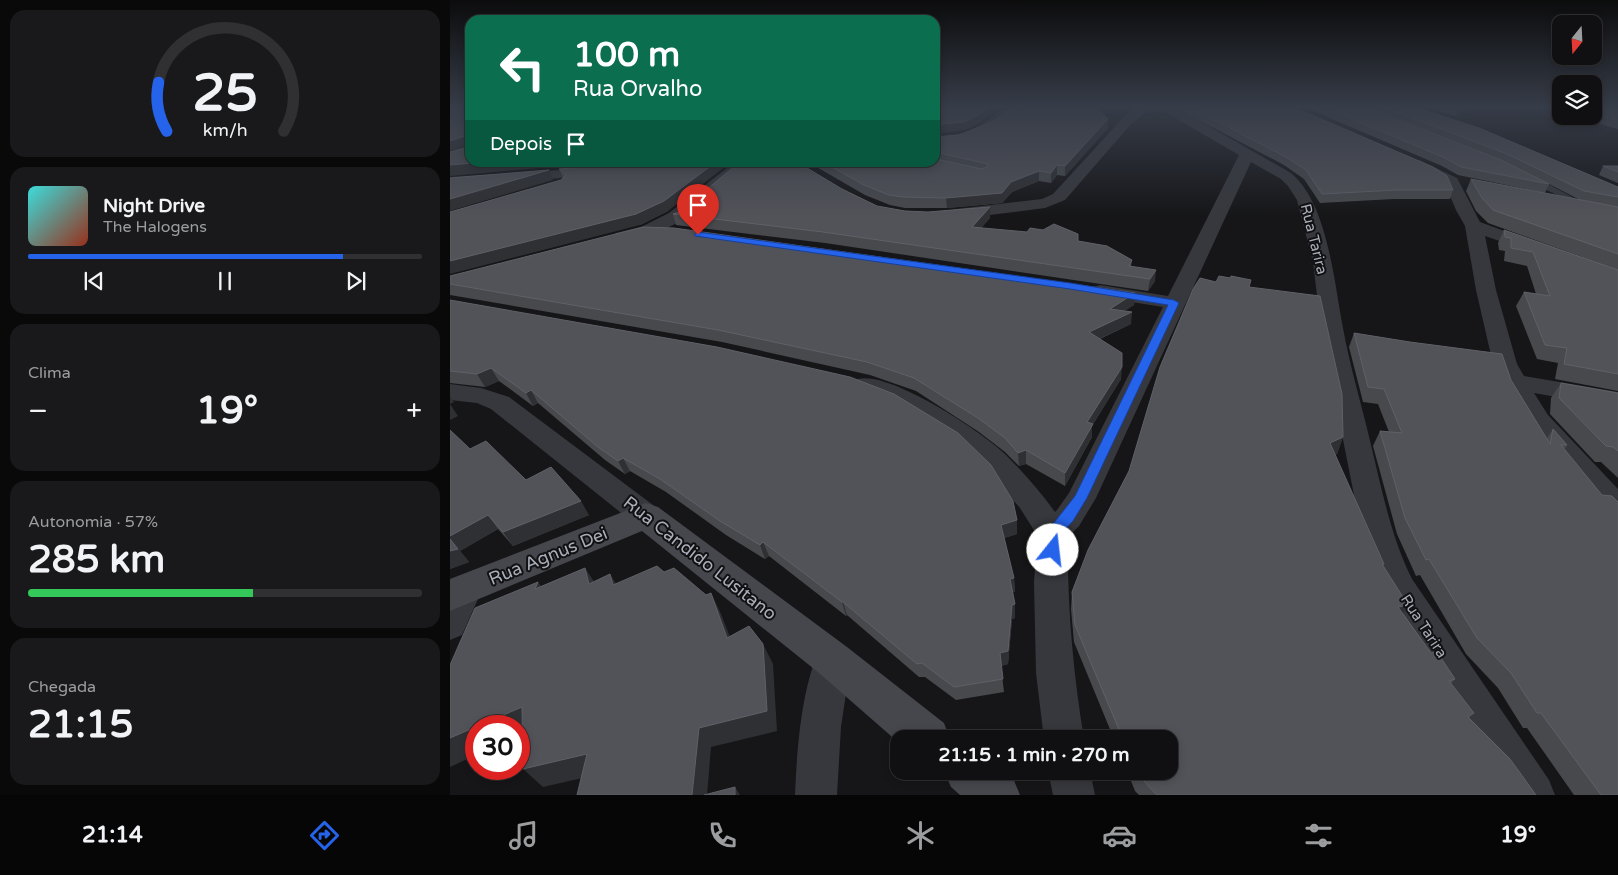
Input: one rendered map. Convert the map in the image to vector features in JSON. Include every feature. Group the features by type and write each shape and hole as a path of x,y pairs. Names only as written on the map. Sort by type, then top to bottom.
{"street":[{"name":"Rua Tarira","path":"945,215 1017,208 1052,201 1059,197 1107,143"},
{"name":"Rua Tarira","path":"1229,143 1286,176 1294,183 1305,200 1319,249 1332,329 1373,515 1386,560 1404,596 1534,795"},
{"path":"1053,533 1068,518 1081,498 1248,154"},
{"path":"1409,159 1436,171 1452,181 1469,185"},
{"path":"610,240 647,230 675,217 739,167"},
{"path":"450,182 607,170 541,190"},
{"path":"1452,181 1464,210 1474,226 1486,290 1505,364 1540,421 1576,465 1618,508"},
{"path":"1533,198 1593,209"},
{"path":"1474,226 1546,252"},
{"path":"647,230 688,233"},
{"path":"1079,288 1174,303"},
{"path":"842,377 906,399 969,439 994,460 1030,500 1053,533 1051,583 1055,674 1063,730"},
{"path":"1515,382 1618,400"},
{"name":"Rua Candido Lusitano","path":"450,392 481,396 500,403 833,660 917,730"},
{"name":"Rua Agnus Dei","path":"458,592 646,516"},
{"path":"450,624 458,592"},
{"path":"816,795 819,735 833,660"},
{"path":"978,780 996,795"},
{"path":"1071,780 1074,795"}],"lane":[{"path":"1529,178 1593,209"}],"building":[{"path":"940,143 1086,143 1065,166 1057,165 1051,173 1039,171 1011,182 1002,193 946,198 889,195 864,185 832,167 940,167 940,160 982,169 987,167 988,164 940,153"},
{"path":"1259,143 1377,143 1433,167 1447,176 1453,190 1397,190 1322,194 1306,170"},
{"path":"1409,143 1457,143 1501,160 1549,184 1461,167"},
{"path":"1478,143 1515,143 1618,187 1618,197 1584,191 1507,154"},
{"path":"465,148 465,164 450,165 450,152"},
{"path":"1603,166 1618,166 1618,172"},
{"path":"582,167 709,167 664,201 636,214 450,261 450,212 561,180 566,175 559,169"},
{"path":"734,167 805,167 842,189 877,206 905,211 928,212 990,207 972,227 1027,232 1030,228 1043,230 1054,224 1078,234 1078,241 1107,246 1132,260 1129,266 1156,270 1150,279 823,232 673,214 679,212"},
{"path":"549,170 450,199 450,178"},
{"path":"1471,179 1618,207 1618,254 1493,210 1482,198"},
{"path":"643,227 674,228 1135,293 1110,309 1132,312 1089,332 1122,353 1122,367 1087,422 1093,424 1065,473 1026,450 1018,453 1005,438 978,418 914,378 867,362 718,330 450,284 450,276"},
{"path":"1504,230 1618,270 1618,374 1564,364 1567,348 1545,345 1524,292 1550,296 1533,252 1511,248 1511,238 1505,237"},
{"path":"1219,276 1230,278 1231,276 1251,280 1249,287 1320,296 1342,394 1343,437 1330,443 1384,564 1382,564 1408,605 1398,607 1431,653 1437,652 1455,679 1449,681 1474,713 1468,717 1510,759 1536,795 1157,795 1143,780 1178,780 1178,730 1119,730 1075,625 1072,592 1088,550 1129,471 1160,367 1193,289 1200,278 1216,282"},
{"path":"450,300 717,347 850,377 894,394 958,433 991,465 1013,501 1017,520 1001,525 1014,578 1010,579 1015,604 1012,605 1008,651 1000,653 1003,679 954,687 922,663 917,664 843,602 763,542 760,545 720,521 660,479 623,458 618,461 598,447 531,390 526,393 491,368 477,374 450,371"},
{"path":"1354,333 1502,354 1511,380 1550,444 1553,429 1567,445 1561,445 1602,495 1612,496 1618,502 1618,795 1601,795 1541,713 1537,713 1511,673 1477,638 1429,559 1426,560 1405,518 1380,431 1402,433 1384,389 1368,387"},
{"path":"1561,383 1618,393 1618,451 1613,447 1606,446 1559,398"},
{"path":"450,430 470,449 486,441 526,480 551,467 581,501 503,532 488,515 450,536"},
{"path":"450,539 458,549 450,551"},
{"path":"657,566 664,572 674,568 706,595 711,593 727,638 749,626 763,644 767,711 699,728 692,795 577,795 587,754 530,767 530,715 522,715 522,707 503,715 465,715 465,732 450,738 450,665 475,608 538,582 535,589 585,568 589,584 610,574 613,585"},
{"path":"735,787 735,795 704,795"}],"route":[{"path":"698,235 1070,286 1174,303 1081,498 1068,518 1053,533 1053,550"}]}
